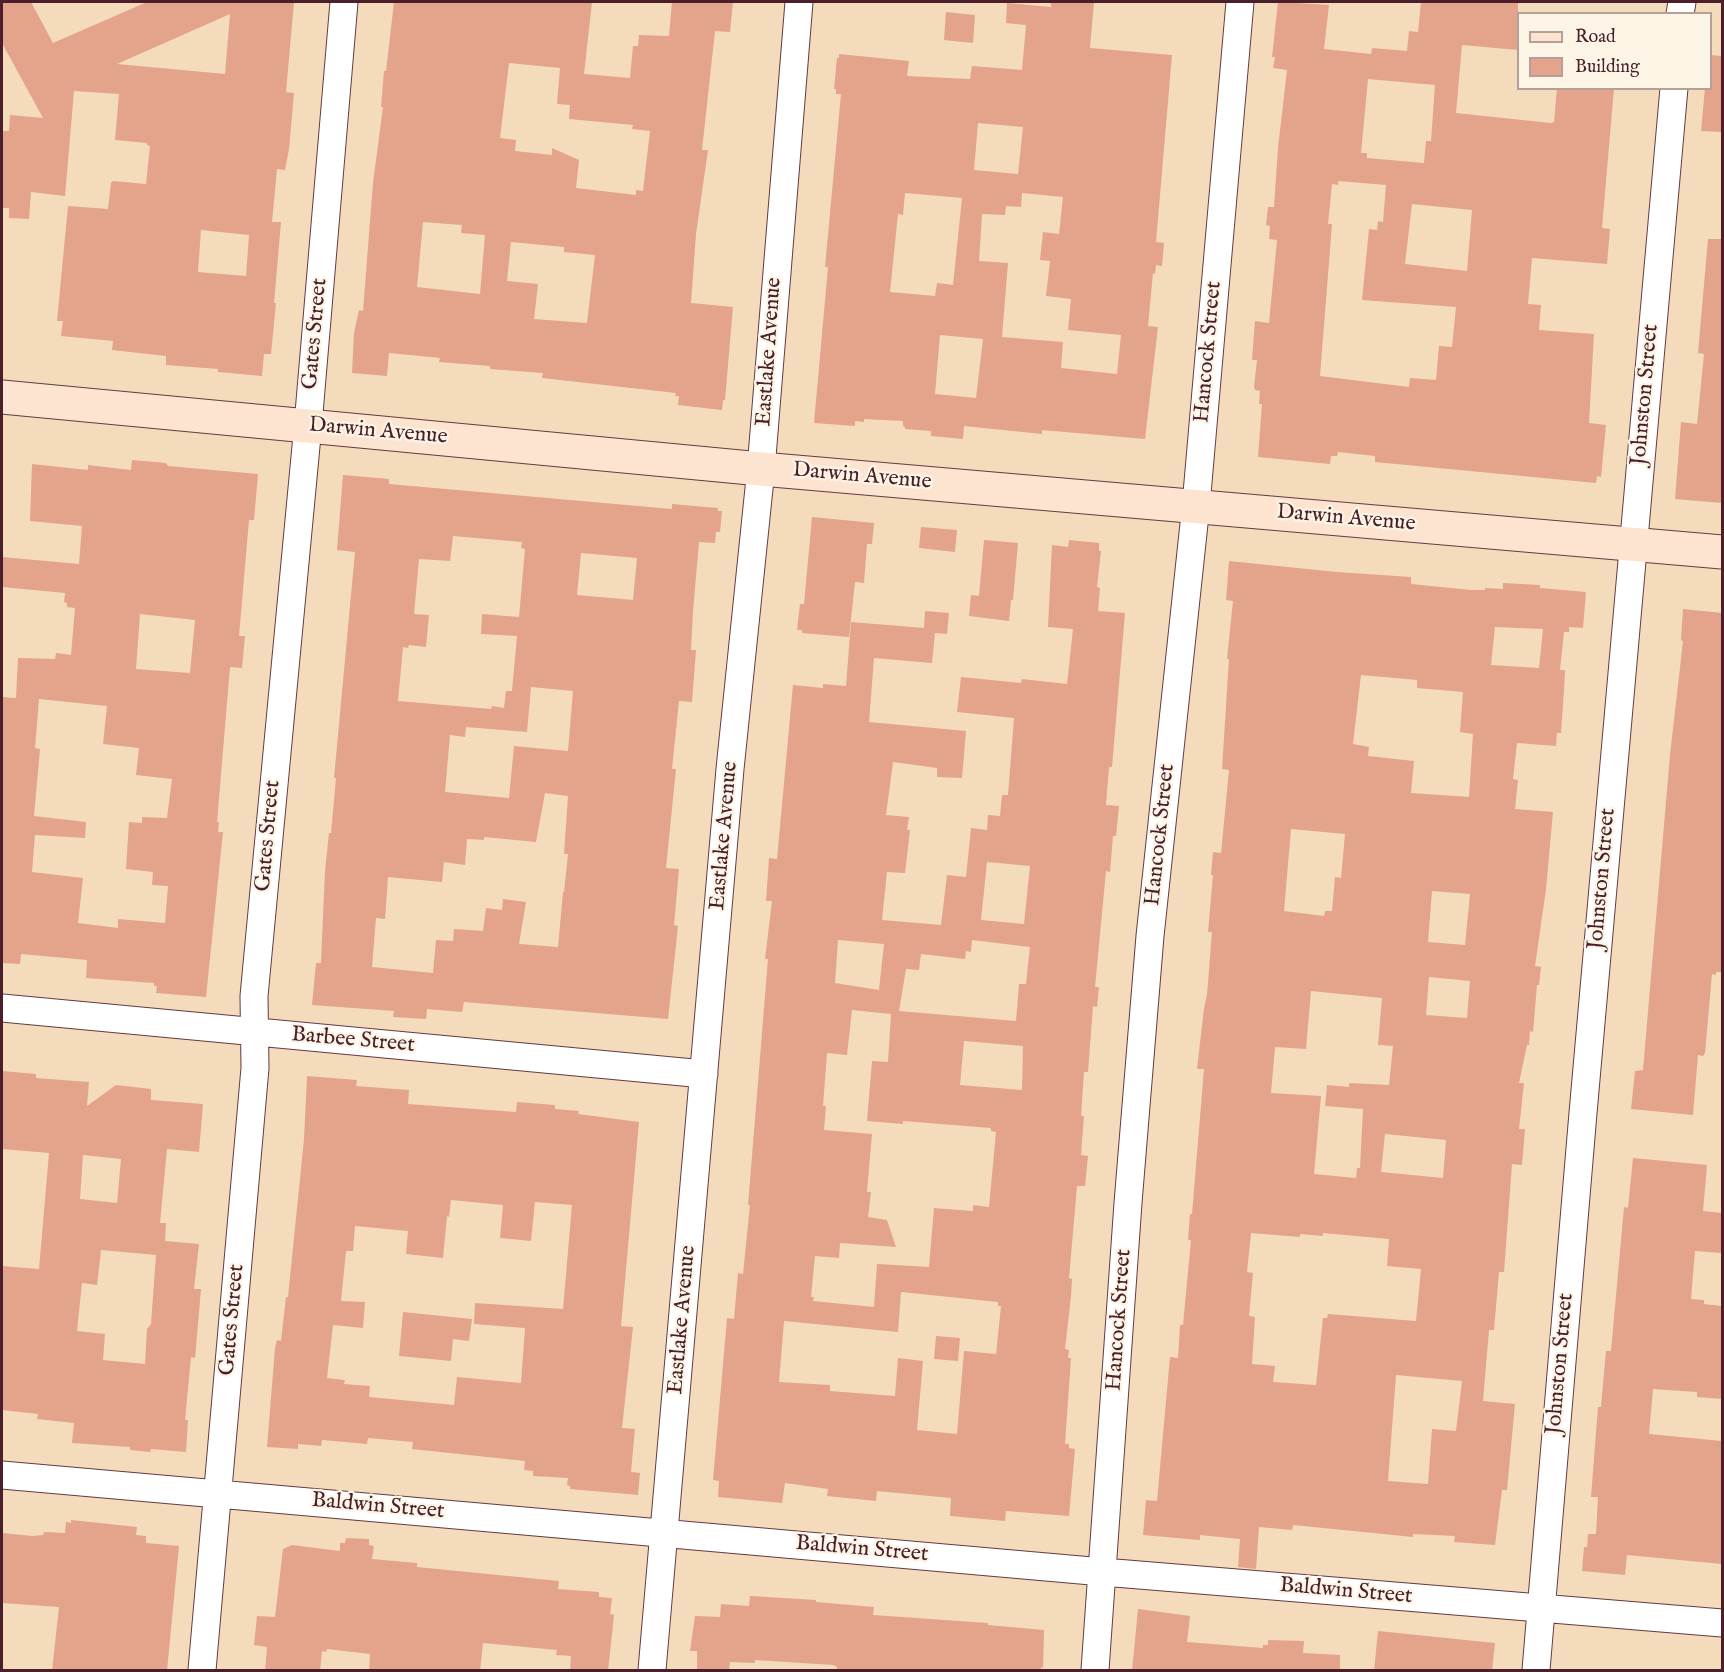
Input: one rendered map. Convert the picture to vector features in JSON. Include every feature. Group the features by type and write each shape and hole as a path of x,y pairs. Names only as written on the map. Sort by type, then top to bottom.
{"street":[{"name":"Gates Street","path":"202,1671 255,1068 255,984 308,425 344,2"},
{"name":"Eastlake Avenue","path":"652,1671 730,769 761,469 799,2"},
{"name":"Hancock Street","path":"1095,1671 1128,1203 1149,947 1196,505 1239,2"},
{"name":"Johnston Street","path":"1536,1671 1674,90"},
{"name":"Darwin Avenue","path":"2,397 761,469 1722,552"},
{"name":"Barbee Street","path":"2,1008 704,1074"},
{"name":"Baldwin Street","path":"2,1474 1103,1572 1722,1623"}],"building":[{"path":"2,2 31,2 53,43 147,2 294,2 286,92 294,93 285,170 277,169 272,222 281,222 274,303 276,303 271,354 264,354 262,376 218,372 218,369 166,365 166,356 112,350 113,341 61,336 63,321 57,321 68,206 108,209 113,181 146,184 150,146 147,143 115,140 119,94 74,91 65,196 31,192 29,219 9,218 9,208 2,208 2,131 9,131 10,115 43,118 2,43","holes":["230,14 225,74 117,64","201,230 249,235 246,276 198,272"]},
{"path":"394,2 592,2 584,74 630,78 633,46 638,46 639,35 669,36 672,2 733,2 730,32 715,31 702,150 708,150 696,234 691,303 733,307 725,400 723,400 722,410 678,405 679,396 675,396 676,393 542,378 543,373 439,362 440,358 389,353 387,376 352,373 354,333 359,310 363,311 373,183 383,107 381,107 384,71 386,71","holes":["509,63 560,68 557,104 570,105 569,119 633,125 632,129 650,131 643,191 636,190 636,195 576,188 579,160 552,148 552,155 515,151 516,140 500,138","423,222 462,225 461,233 485,235 480,294 417,287","511,242 564,247 564,252 595,255 587,323 534,319 538,284 507,281"]},
{"path":"1051,2 1094,2 1090,48 1172,55 1156,242 1164,243 1162,266 1156,265 1155,274 1153,273 1148,326 1158,327 1145,439 1042,430 1042,434 964,426 963,439 931,436 931,431 905,429 903,421 864,419 864,422 855,421 855,426 814,423 841,94 836,94 836,89 834,89 839,54 909,61 907,76 970,79 972,66 1022,70 1026,25 1006,23 1007,3 1051,7","holes":["978,123 1023,127 1018,174 974,170","905,193 962,198 953,285 937,283 935,296 890,292 898,214 903,215","1022,193 1063,197 1059,234 1043,232 1040,260 1050,261 1046,296 1071,299 1068,330 1121,335 1117,374 1061,368 1063,342 1002,337 1008,263 979,261 982,214 1005,215 1006,206 1021,207","940,335 983,339 976,398 935,394"]},
{"path":"1278,2 1329,5 1324,49 1371,54 1372,48 1407,51 1409,31 1418,32 1421,2 1518,2 1517,50 1462,45 1456,113 1551,123 1554,122 1557,90 1614,90 1602,228 1610,229 1607,264 1532,258 1528,304 1541,305 1539,330 1594,334 1589,423 1606,425 1601,477 1597,476 1596,483 1375,462 1375,456 1338,452 1337,456 1331,456 1330,464 1258,457 1262,404 1259,404 1260,391 1255,390 1254,387 1257,360 1252,360 1255,321 1269,323 1277,240 1269,239 1270,226 1266,225 1268,207 1274,207 1287,70 1273,68 1275,57 1272,57","holes":["1368,79 1435,85 1431,141 1426,141 1424,163 1367,158 1367,153 1361,153","1338,181 1386,185 1383,222 1378,221 1377,230 1369,229 1362,300 1456,307 1452,347 1439,346 1436,380 1410,378 1409,387 1320,376 1332,224 1328,224 1332,184 1338,185","1412,204 1472,210 1467,271 1405,264"]},
{"path":"946,12 975,15 973,43 944,40"},
{"path":"1712,55 1722,56 1722,132 1701,131 1705,90 1712,90"},
{"path":"1708,239 1722,239 1722,503 1675,499 1681,422 1697,424 1704,354 1698,353"},
{"path":"132,460 166,463 168,466 258,474 254,520 249,520 239,636 245,636 242,668 230,667 217,822 219,822 218,832 223,832 206,997 156,993 157,986 154,986 154,983 86,978 87,960 21,954 20,964 2,963 2,697 16,698 18,658 55,659 56,653 71,655 75,608 67,607 67,603 64,602 65,593 2,587 2,557 79,564 82,526 30,521 32,464 88,470 88,465 131,470","holes":["140,614 195,620 190,673 136,669","39,699 107,706 103,744 139,748 136,775 172,779 167,818 142,817 142,823 129,822 126,869 153,872 152,885 168,886 165,923 118,919 118,928 78,923 83,878 32,872 35,835 85,838 86,822 34,816 40,749 35,748"]},
{"path":"343,475 389,479 389,484 672,509 672,504 718,508 718,511 722,511 720,532 716,532 715,543 699,542 691,650 696,650 692,702 679,701 672,769 676,769 666,868 679,869 674,925 678,926 668,1019 464,1002 462,1012 427,1009 426,1019 393,1017 394,1011 312,1005 316,963 321,963 325,871 329,833 331,833 355,552 337,550","holes":["453,536 522,542 521,548 525,549 519,617 482,614 481,634 517,636 512,691 506,691 504,708 492,706 491,709 398,701 403,647 408,648 409,645 426,647 429,615 414,614 419,559 450,561","581,553 637,558 633,600 577,595","531,687 573,691 568,751 514,746 509,798 445,792 450,735 465,737 466,727 527,732","545,793 568,796 564,854 568,854 558,947 519,944 526,902 503,899 502,910 486,908 483,931 454,929 453,941 436,940 433,973 372,967 376,918 385,919 388,877 442,882 444,862 465,865 467,839 484,840 484,837 536,842"]},
{"path":"812,517 874,523 872,544 867,544 864,583 855,582 849,637 802,633 802,630 797,630 800,604 804,604"},
{"path":"921,527 957,530 955,552 919,548"},
{"path":"984,540 1018,543 1009,621 969,616 971,595 979,596"},
{"path":"1069,540 1099,543 1099,551 1101,551 1097,587 1100,588 1098,611 1125,613 1112,767 1109,767 1106,805 1119,806 1116,836 1113,836 1110,872 1106,871 1095,987 1099,987 1097,1007 1093,1006 1088,1072 1084,1072 1081,1155 1088,1156 1085,1186 1077,1186 1069,1278 1072,1279 1065,1349 1069,1350 1068,1358 1071,1358 1065,1444 1075,1449 1069,1516 1006,1511 1005,1521 950,1516 951,1498 877,1491 876,1501 827,1496 828,1489 785,1483 782,1503 718,1497 719,1481 713,1480 727,1318 734,1319 738,1273 743,1274 750,1205 748,1205 768,959 765,959 772,901 766,901 769,858 777,859 793,685 823,688 823,684 846,686 851,622 924,628 925,611 949,613 947,634 935,633 932,663 874,658 869,722 966,731 962,778 937,777 937,768 893,762 886,815 909,817 907,830 910,830 905,873 887,872 882,920 941,925 947,875 966,877 971,828 987,830 988,815 1000,816 1002,795 1008,795 1014,718 957,712 961,677 1021,683 1022,679 1067,684 1073,629 1048,627 1052,545 1068,547","holes":["987,862 1030,866 1024,924 981,920","838,940 884,944 879,990 835,983","972,940 1030,947 1026,984 1019,984 1016,1021 899,1011 906,969 919,970 921,954 965,959 966,951 971,952","852,1010 891,1014 888,1062 872,1061 867,1121 903,1124 903,1121 991,1128 991,1131 996,1132 989,1207 973,1205 973,1211 934,1208 929,1267 877,1264 874,1307 813,1301 814,1297 811,1297 815,1256 839,1258 840,1243 896,1247 887,1220 868,1217 871,1192 867,1192 872,1134 824,1130 826,1106 823,1106 827,1053 847,1055","964,1041 1023,1046 1022,1090 960,1085","901,1292 998,1302 998,1306 1001,1306 996,1354 964,1351 957,1434 917,1430 923,1361 898,1358 895,1396 830,1391 830,1385 779,1382 784,1321 898,1332"]},
{"path":"1229,561 1411,577 1411,584 1471,590 1503,589 1503,583 1540,585 1540,588 1586,592 1583,628 1569,627 1569,632 1564,632 1560,670 1565,670 1561,733 1557,733 1556,746 1517,743 1513,779 1518,780 1515,809 1553,812 1546,889 1535,966 1541,967 1539,985 1537,985 1533,1032 1530,1031 1529,1045 1527,1045 1519,1083 1524,1083 1519,1129 1525,1129 1522,1165 1512,1164 1504,1272 1499,1272 1494,1330 1489,1330 1483,1401 1515,1404 1507,1490 1502,1490 1495,1545 1454,1542 1455,1536 1413,1534 1413,1537 1293,1525 1292,1530 1259,1527 1256,1569 1238,1567 1240,1539 1200,1535 1200,1540 1143,1535 1146,1500 1157,1501 1170,1357 1178,1358 1191,1240 1188,1240 1204,1069 1197,1069 1207,995 1212,932 1208,932 1213,875 1211,875 1213,852 1221,853 1229,770 1222,769 1229,659 1227,659 1233,601 1226,600","holes":["1495,627 1543,629 1539,668 1491,665","1361,675 1417,680 1417,688 1463,692 1460,732 1473,734 1469,797 1411,793 1414,761 1368,756 1369,747 1353,744","1291,829 1345,834 1341,878 1335,877 1332,911 1325,911 1324,916 1284,911","1432,891 1470,894 1465,945 1428,942","1429,977 1470,981 1467,1018 1426,1015","1311,991 1382,998 1378,1045 1393,1046 1389,1085 1349,1083 1349,1087 1327,1085 1325,1106 1363,1109 1360,1168 1357,1168 1356,1178 1314,1174 1321,1096 1271,1093 1275,1047 1306,1049","1385,1134 1446,1140 1443,1178 1381,1172","1251,1233 1300,1237 1300,1234 1323,1236 1323,1233 1389,1239 1387,1266 1421,1269 1416,1321 1328,1314 1327,1318 1323,1318 1316,1385 1273,1382 1275,1366 1252,1364 1255,1317 1249,1316 1253,1273 1247,1272","1396,1375 1462,1381 1456,1431 1432,1429 1428,1484 1388,1481"]},
{"path":"1683,609 1722,613 1722,972 1712,974 1705,1053 1703,1056 1698,1055 1693,1115 1631,1109 1635,1071 1643,1070 1670,755 1683,641 1681,640"},
{"path":"2,1071 36,1074 36,1078 89,1082 87,1106 116,1085 151,1089 151,1100 203,1104 199,1152 167,1149 160,1223 166,1223 165,1241 199,1244 194,1289 201,1289 195,1358 191,1357 185,1420 188,1420 186,1452 151,1449 150,1452 130,1450 130,1447 72,1443 74,1423 37,1419 38,1414 2,1410 2,1266 39,1269 49,1153 2,1149","holes":["83,1155 121,1159 117,1203 80,1199","101,1250 156,1255 151,1324 147,1329 145,1364 103,1360 105,1334 77,1331 82,1283 97,1285"]},
{"path":"307,1076 357,1080 356,1086 409,1090 408,1104 516,1112 517,1102 555,1105 555,1109 579,1111 578,1114 639,1122 621,1326 633,1327 622,1428 635,1429 631,1472 640,1473 638,1495 570,1489 567,1485 568,1478 533,1476 533,1471 524,1470 525,1461 412,1449 413,1442 368,1438 367,1444 322,1440 321,1446 298,1444 298,1449 267,1447 275,1348 277,1340 281,1341 286,1297 288,1297 304,1139","holes":["451,1200 503,1205 500,1238 531,1241 535,1202 572,1205 563,1309 475,1303 474,1324 525,1328 521,1383 457,1377 454,1405 369,1397 370,1386 344,1384 345,1380 327,1378 333,1325 363,1328 365,1302 341,1301 346,1251 353,1251 355,1226 408,1231 406,1254 443,1258"]},
{"path":"1633,1158 1707,1165 1703,1211 1722,1213 1722,1253 1695,1251 1691,1299 1704,1300 1704,1304 1722,1306 1722,1399 1697,1397 1697,1392 1653,1389 1649,1434 1722,1441 1722,1564 1627,1555 1625,1575 1582,1571 1584,1547 1587,1547 1588,1534 1596,1534 1598,1497 1591,1497 1598,1407 1601,1407 1606,1351 1611,1351 1624,1207 1628,1208"},
{"path":"403,1312 472,1319 469,1341 453,1339 451,1361 399,1356"},
{"path":"936,1336 960,1338 958,1361 934,1359"},
{"path":"71,1520 137,1527 136,1535 146,1536 146,1543 179,1546 167,1671 52,1671 59,1607 2,1603 2,1533 32,1536 43,1535 44,1532 65,1533 66,1522 71,1523"},
{"path":"346,1538 369,1539 369,1545 374,1546 372,1559 417,1563 417,1567 559,1581 558,1589 599,1592 599,1597 612,1598 610,1614 614,1615 608,1671 570,1671 571,1656 556,1655 557,1650 483,1643 480,1671 369,1671 370,1654 327,1649 326,1652 322,1651 320,1671 265,1671 267,1647 254,1645 257,1616 275,1617 283,1549 292,1545 340,1551 340,1543 345,1543"},
{"path":"750,1596 816,1600 816,1602 874,1607 873,1615 988,1623 988,1625 1044,1630 1043,1668 1041,1667 1041,1671 837,1671 837,1667 833,1665 755,1660 755,1663 730,1662 729,1671 697,1671 697,1651 690,1651 695,1616 720,1617 721,1604 749,1606"},
{"path":"1138,1609 1190,1616 1187,1642 1263,1648 1263,1645 1268,1645 1268,1640 1304,1641 1303,1653 1340,1655 1340,1671 1132,1671"},
{"path":"1378,1631 1495,1643 1492,1671 1374,1671"}]}
